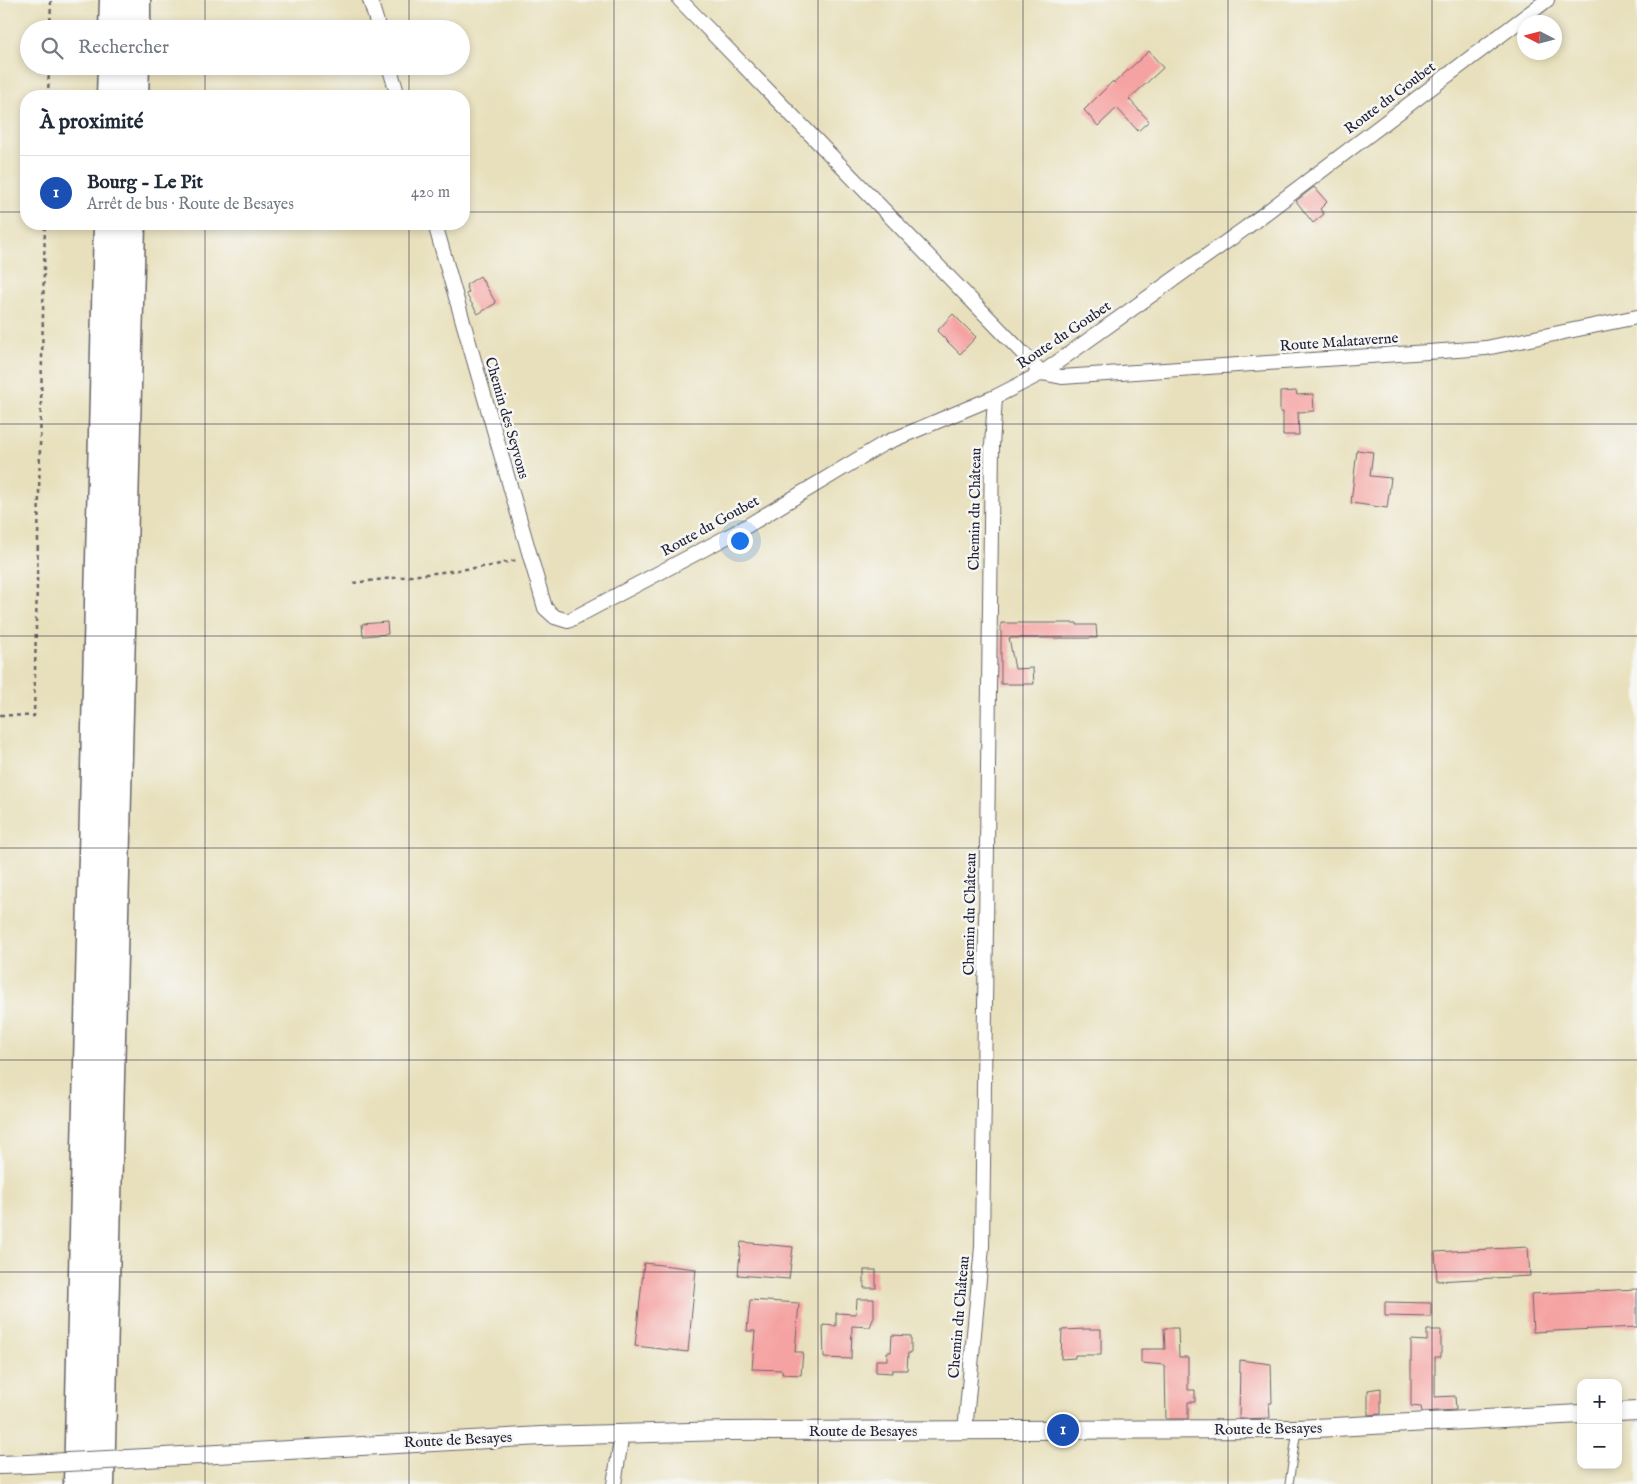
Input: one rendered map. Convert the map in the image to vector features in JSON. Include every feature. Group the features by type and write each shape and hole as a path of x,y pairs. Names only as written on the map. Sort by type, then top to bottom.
{"highway":[{"path":"112,20 113,0"},
{"path":"137,0 137,20"},
{"path":"110,90 111,75"},
{"path":"135,90 136,75"},
{"path":"77,1484 107,230"},
{"path":"101,1484 132,230"}],"street":[{"path":"370,0 376,20"},
{"path":"680,0 1042,373"},
{"name":"Route du Goubet","path":"555,617 568,621 742,529 883,444 995,397 1042,373 1247,227 1547,0"},
{"path":"392,75 396,90"},
{"name":"Chemin des Seyvons","path":"437,230 545,608 555,617"},
{"name":"Route Malataverne","path":"1042,373 1062,377 1486,348 1637,317"},
{"name":"Chemin du Château","path":"965,1431 982,1247 992,446 995,397"},
{"path":"1622,1412 1637,1411"},
{"name":"Route de Besayes","path":"0,1465 401,1443 622,1434 727,1431 1297,1429 1577,1414"},
{"path":"614,1484 622,1434"}],"lane":[{"path":"1289,1484 1297,1429"}],"path":[{"path":"50,20 51,0"},
{"path":"48,90 49,75"},
{"path":"0,715 34,716 45,230"},
{"path":"353,583 491,566 530,556"}],"building":[{"path":"1149,51 1163,68 1129,99 1149,121 1138,131 1117,108 1098,126 1084,110 1113,81 1114,83"},
{"path":"1314,187 1327,202 1320,209 1324,214 1313,223 1296,201"},
{"path":"480,276 496,303 478,314 466,294 469,292 466,285"},
{"path":"953,314 976,337 960,354 937,331"},
{"path":"1296,391 1297,395 1313,394 1314,411 1298,412 1299,435 1283,435 1283,412 1280,412 1280,392"},
{"path":"1357,450 1373,452 1370,476 1391,478 1387,508 1351,503"},
{"path":"387,622 388,634 363,636 362,624"},
{"path":"1001,623 1077,623 1077,625 1096,625 1097,638 1009,638 1015,669 1033,668 1034,684 1001,684"},
{"path":"741,1242 793,1247 789,1279 738,1275"},
{"path":"1528,1247 1530,1276 1437,1281 1435,1252"},
{"path":"644,1263 696,1269 688,1352 635,1346"},
{"path":"864,1270 876,1270 876,1288 864,1288"},
{"path":"1637,1289 1637,1327 1533,1332 1531,1294"},
{"path":"857,1299 874,1299 874,1317 870,1327 852,1326 851,1359 824,1358 823,1325 836,1326 836,1313 856,1314"},
{"path":"750,1300 799,1303 795,1352 803,1352 801,1375 782,1374 782,1370 752,1369 755,1331 747,1331"},
{"path":"1385,1302 1431,1303 1431,1317 1385,1316"},
{"path":"1164,1328 1178,1328 1179,1357 1188,1357 1188,1390 1195,1390 1195,1402 1188,1402 1188,1419 1166,1419 1165,1365 1141,1363 1141,1349 1165,1349"},
{"path":"1101,1329 1101,1355 1075,1355 1075,1358 1061,1359 1062,1330"},
{"path":"1427,1330 1441,1330 1441,1357 1435,1357 1435,1397 1455,1396 1456,1410 1422,1412 1421,1407 1411,1406 1411,1340 1427,1341"},
{"path":"892,1335 911,1336 911,1353 908,1353 907,1370 892,1370 892,1373 876,1372 876,1360 887,1360 887,1352 891,1352"},
{"path":"1240,1360 1271,1364 1272,1403 1269,1403 1270,1418 1239,1419"},
{"path":"1381,1388 1381,1414 1368,1415 1368,1390"}],"place":[{"name":"Bourg - Le Pit","path":"1063,1430"}]}
